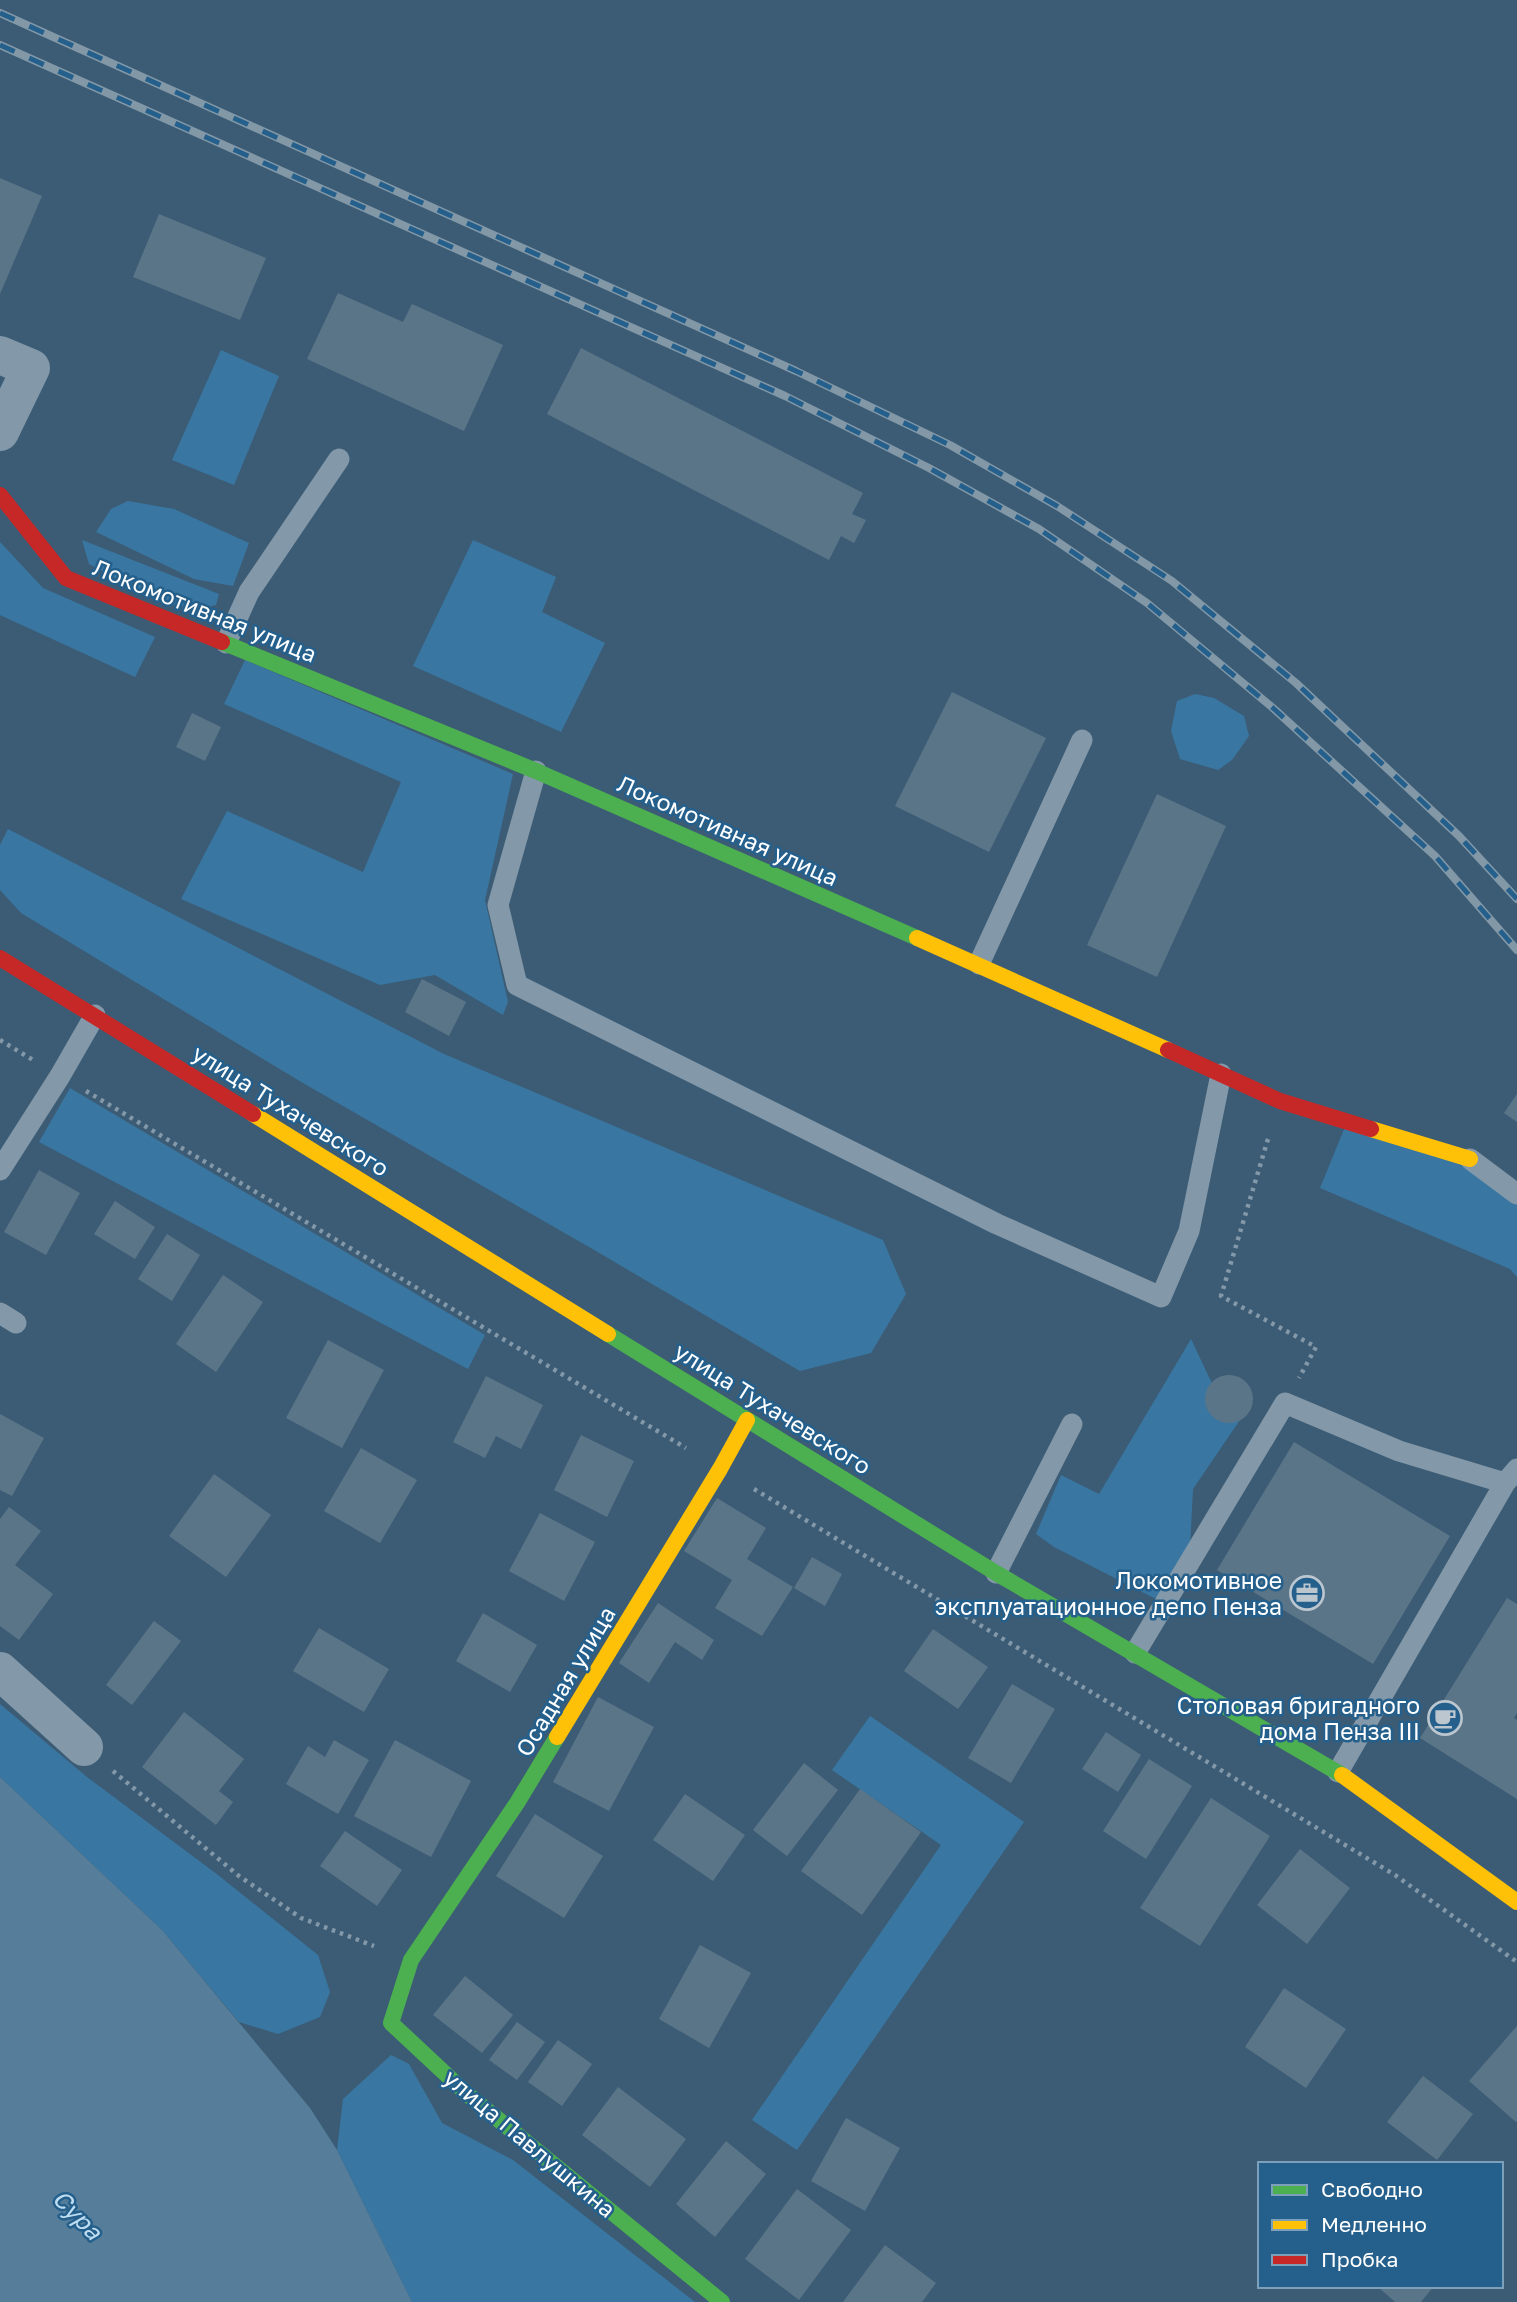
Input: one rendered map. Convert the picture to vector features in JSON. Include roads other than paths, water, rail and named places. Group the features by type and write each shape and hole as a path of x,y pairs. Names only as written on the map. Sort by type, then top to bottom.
{"street":[{"path":"0,355 31,368 0,432"},
{"name":"Локомотивная улица","path":"0,495 66,578 536,771 979,964 1280,1101 1469,1159"},
{"name":"улица Тухачевского","path":"0,958 996,1573 1338,1772 1517,1902"},
{"name":"Осадная улица","path":"411,1960 517,1803 747,1420"},
{"path":"0,1671 84,1747"},
{"name":"улица Павлушкина","path":"411,1960 391,2023 467,2094 722,2302"}],"lane":[{"path":"226,643 249,592 339,459"},
{"path":"979,964 1082,740"},
{"path":"536,771 498,905 517,985 997,1224 1161,1297 1189,1231 1221,1074"},
{"path":"0,1170 95,1015"},
{"path":"1469,1159 1517,1194"},
{"path":"1135,1653 1285,1403 1399,1451 1511,1476 1338,1772"},
{"path":"996,1573 1072,1424"}],"water":[{"name":"Сура","path":"0,1777 162,1930 310,2108 337,2150 412,2302 0,2302"}],"railway":[{"path":"0,13 796,371 950,445 1057,506 1172,581 1296,683 1459,836 1517,899"},
{"path":"0,45 785,396 929,468 1039,529 1147,603 1273,708 1435,856 1517,950"}],"place":[{"name":"Локомотивное эксплуатационное депо Пенза","path":"1307,1593"},
{"name":"Столовая бригадного дома Пенза III","path":"1445,1718"}]}
